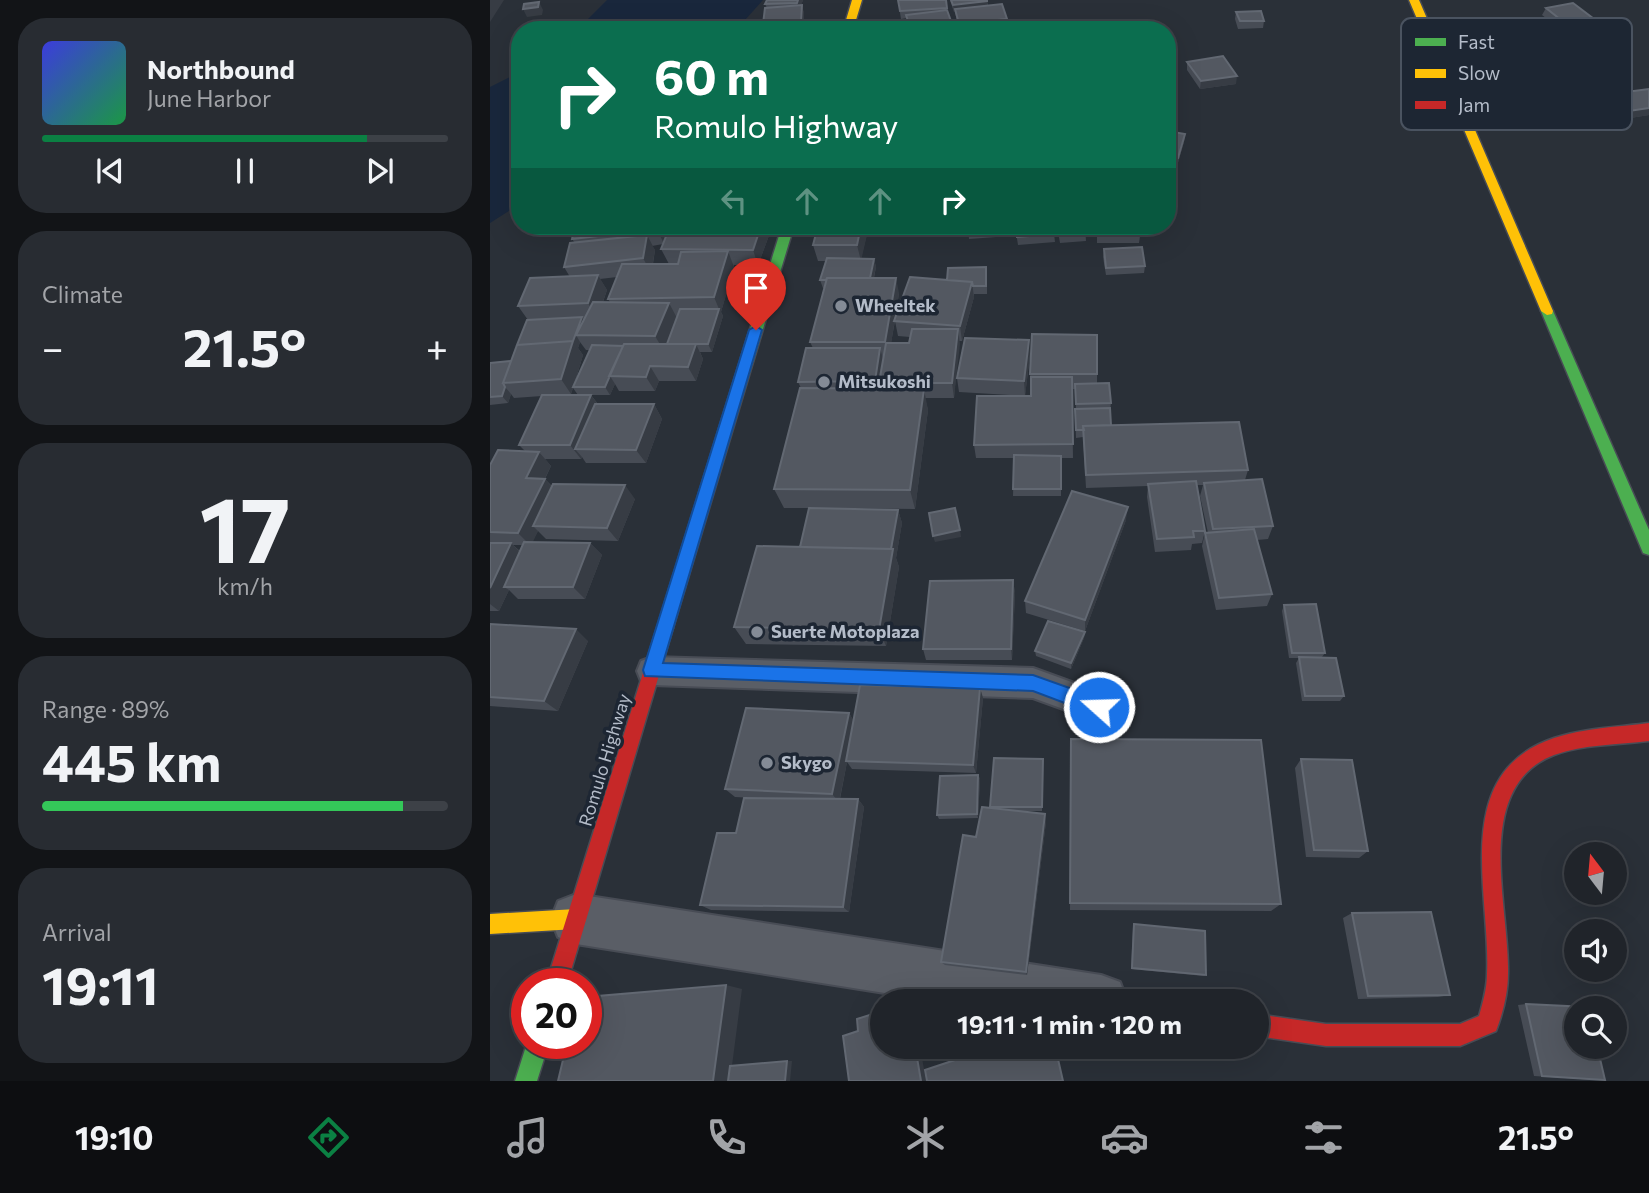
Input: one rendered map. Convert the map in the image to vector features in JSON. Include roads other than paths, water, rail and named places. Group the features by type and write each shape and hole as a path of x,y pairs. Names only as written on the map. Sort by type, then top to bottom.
{"main road":[{"path":"851,21 857,0"},
{"path":"1414,0 1422,18"},
{"path":"1470,130 1649,548"},
{"name":"Romulo Highway","path":"561,968 785,235"},
{"path":"1269,1027 1326,1035 1460,1035 1488,1023 1498,974 1490,843 1503,785 1517,767 1537,754 1563,746 1649,733"},
{"path":"490,924 576,919"},
{"path":"526,1081 533,1059"}],"street":[{"path":"576,919 1024,989"}],"lane":[{"path":"652,670 1033,683 1099,707"}],"water":[{"path":"607,0 763,0 744,21 586,21"},
{"path":"511,76 511,210 490,223 490,87"}],"place":[{"name":"Wheeltek","path":"841,306"},
{"name":"Mitsukoshi","path":"824,382"},
{"name":"Suerte Motoplaza","path":"757,632"},
{"name":"Skygo","path":"767,763"}]}
